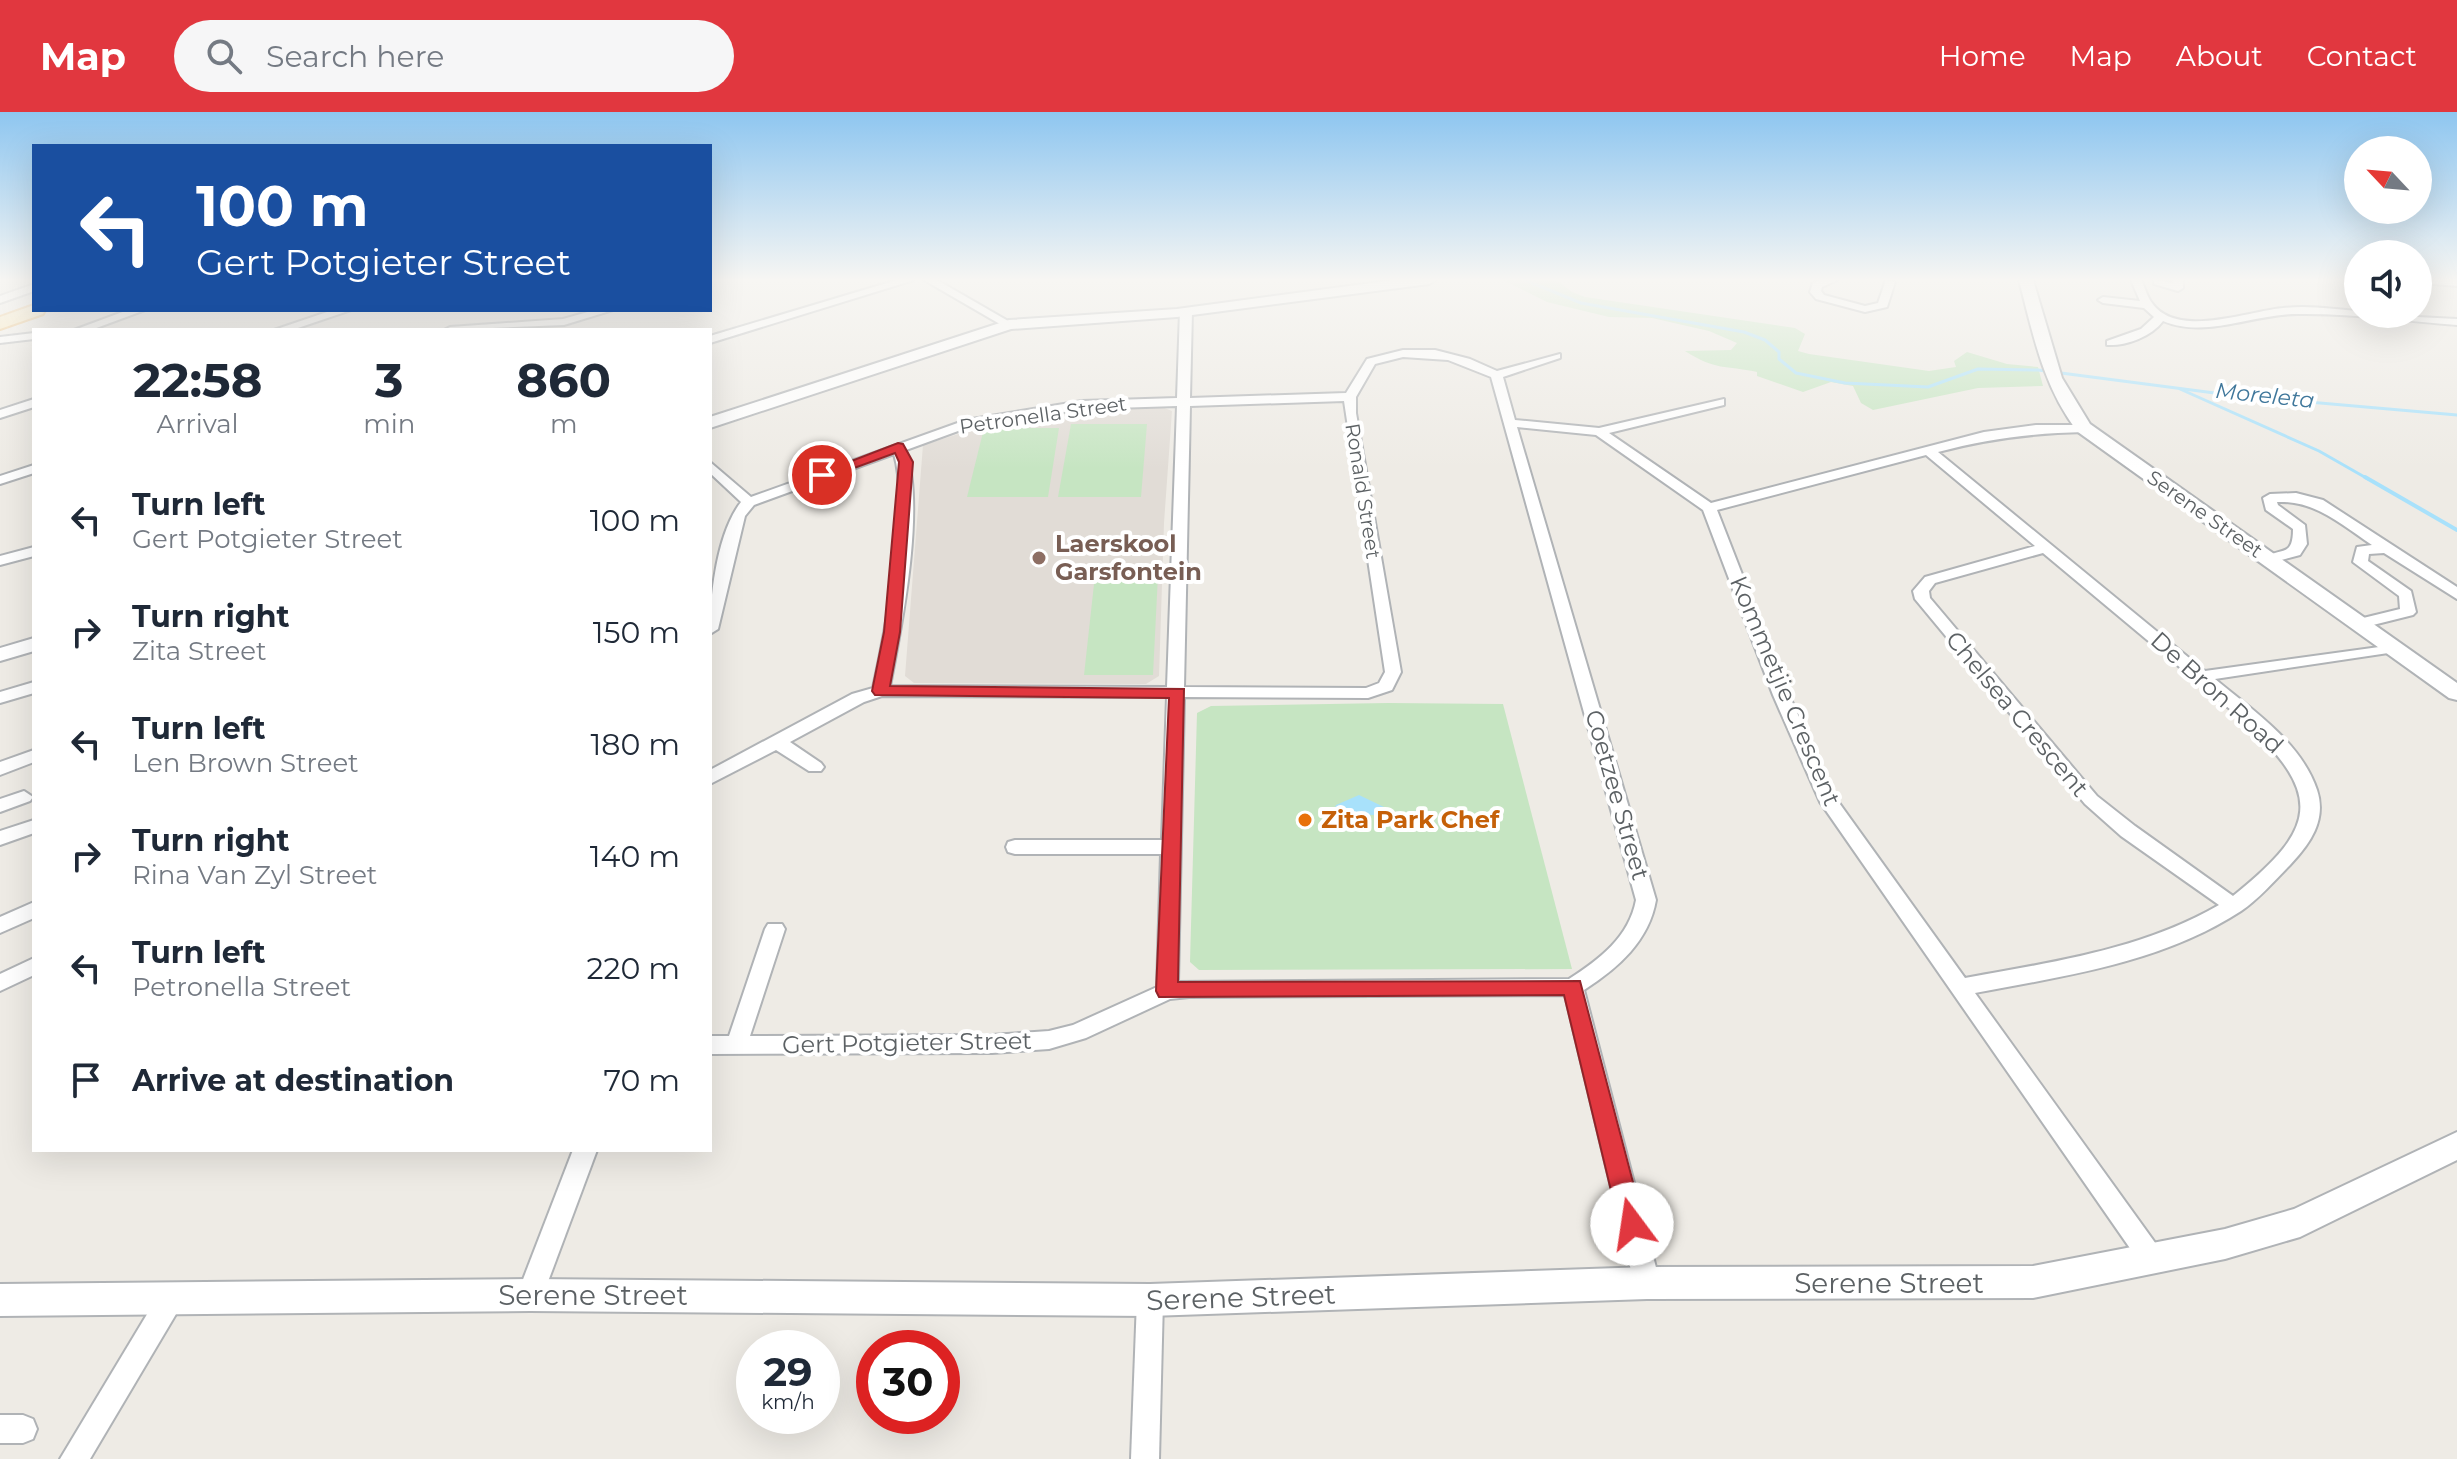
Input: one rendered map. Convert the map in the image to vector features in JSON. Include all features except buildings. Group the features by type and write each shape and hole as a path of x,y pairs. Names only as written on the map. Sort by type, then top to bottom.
{"street":[{"path":"712,419 946,343"},
{"path":"1167,991 1178,693 1186,343"},
{"name":"Serene Street","path":"2045,343 2067,407 2084,428 2457,693"},
{"name":"Ronald Street","path":"1178,693 1368,693 1386,686 1393,672 1350,413 1350,397 1371,362 1401,355 1445,354 1496,375"},
{"path":"1496,375 1556,356"},
{"name":"Coetzee Street","path":"1496,375 1646,900 1641,925 1602,967 1573,987"},
{"name":"Petronella Street","path":"749,502 898,447 977,422 1082,405 1350,397"},
{"path":"1512,423 1599,432 1720,402"},
{"path":"0,414 32,404"},
{"path":"1599,432 1709,508 2008,431 2084,428"},
{"path":"881,691 892,632 905,498 907,468 898,447"},
{"name":"De Bron Road","path":"1929,451 2204,676 2275,741 2305,781 2311,801 2309,827 2300,843 2234,906 2133,950 1961,987"},
{"path":"712,468 749,502 738,516 712,621"},
{"path":"0,480 32,470"},
{"path":"2270,559 2295,552 2300,544 2300,528 2271,507 2270,498 2296,497 2318,503 2457,594"},
{"name":"Kommetjie Crescent","path":"1709,508 1781,695 1829,802 2152,1259"},
{"name":"Chelsea Crescent","path":"2046,547 1930,580 1921,591 1923,599 2091,800 2234,906"},
{"path":"2361,623 2408,612 2406,594 2360,562 2362,550 2386,548"},
{"path":"0,561 32,552"},
{"path":"0,655 32,645"},
{"path":"2204,676 2395,647"},
{"path":"0,698 32,688"},
{"path":"712,777 858,698 881,691 1178,693"},
{"path":"777,742 815,767"},
{"path":"0,769 32,757"},
{"path":"0,806 24,797"},
{"path":"0,838 32,827"},
{"path":"1015,847 1170,847"},
{"path":"0,926 32,910"},
{"path":"737,1044 775,929"},
{"path":"0,983 32,967"},
{"path":"1573,987 1647,1283"},
{"name":"Gert Potgieter Street","path":"712,1045 992,1044 1049,1040 1078,1032 1167,991 1212,988 1573,987"},
{"name":"Serene Street","path":"3,1304 530,1295 1150,1300 1647,1283 2019,1282 2066,1278 2300,1222 2457,1145"},
{"path":"530,1295 584,1152"},
{"path":"74,1459 170,1300"},
{"path":"1145,1459 1150,1300"}],"shaded area":[{"name":"Laerskool Garsfontein","path":"1162,407 1172,411 1164,523 1159,676 1146,684 914,683 905,676 923,445 968,431 1084,411"}],"green space":[{"path":"1737,343 1801,343 1798,351 1809,354 1929,371 1956,367 1954,361 1967,352 2007,364 2038,367 2043,386 1978,388 1873,410 1861,403 1853,386 1831,382 1803,392 1757,376 1757,372 1713,365 1685,351 1731,350"},
{"path":"1071,424 1147,424 1141,497 1058,497"},
{"path":"984,428 1059,428 1048,497 967,497"},
{"path":"1095,575 1158,575 1153,675 1084,675"},
{"path":"1503,704 1572,969 1199,970 1190,962 1197,713 1211,706"}],"water":[{"path":"1359,795 1384,807 1387,816 1358,814 1343,820 1333,812 1336,805"}],"waterway":[{"name":"Moreleta","path":"1768,343 1779,352 1779,359 1796,373 1845,383 1928,387 1978,369 2038,370 2230,395 2457,415"},
{"path":"2180,389 2319,451 2368,479"},
{"path":"2365,477 2457,530"}],"place":[{"name":"Laerskool Garsfontein","path":"1039,558"},
{"name":"Zita Park Chef","path":"1305,820"}],"route":[{"path":"822,475 898,447 906,462 892,632 881,691 1178,693 1167,925 1167,991 1212,988 1573,987 1632,1224"}]}
